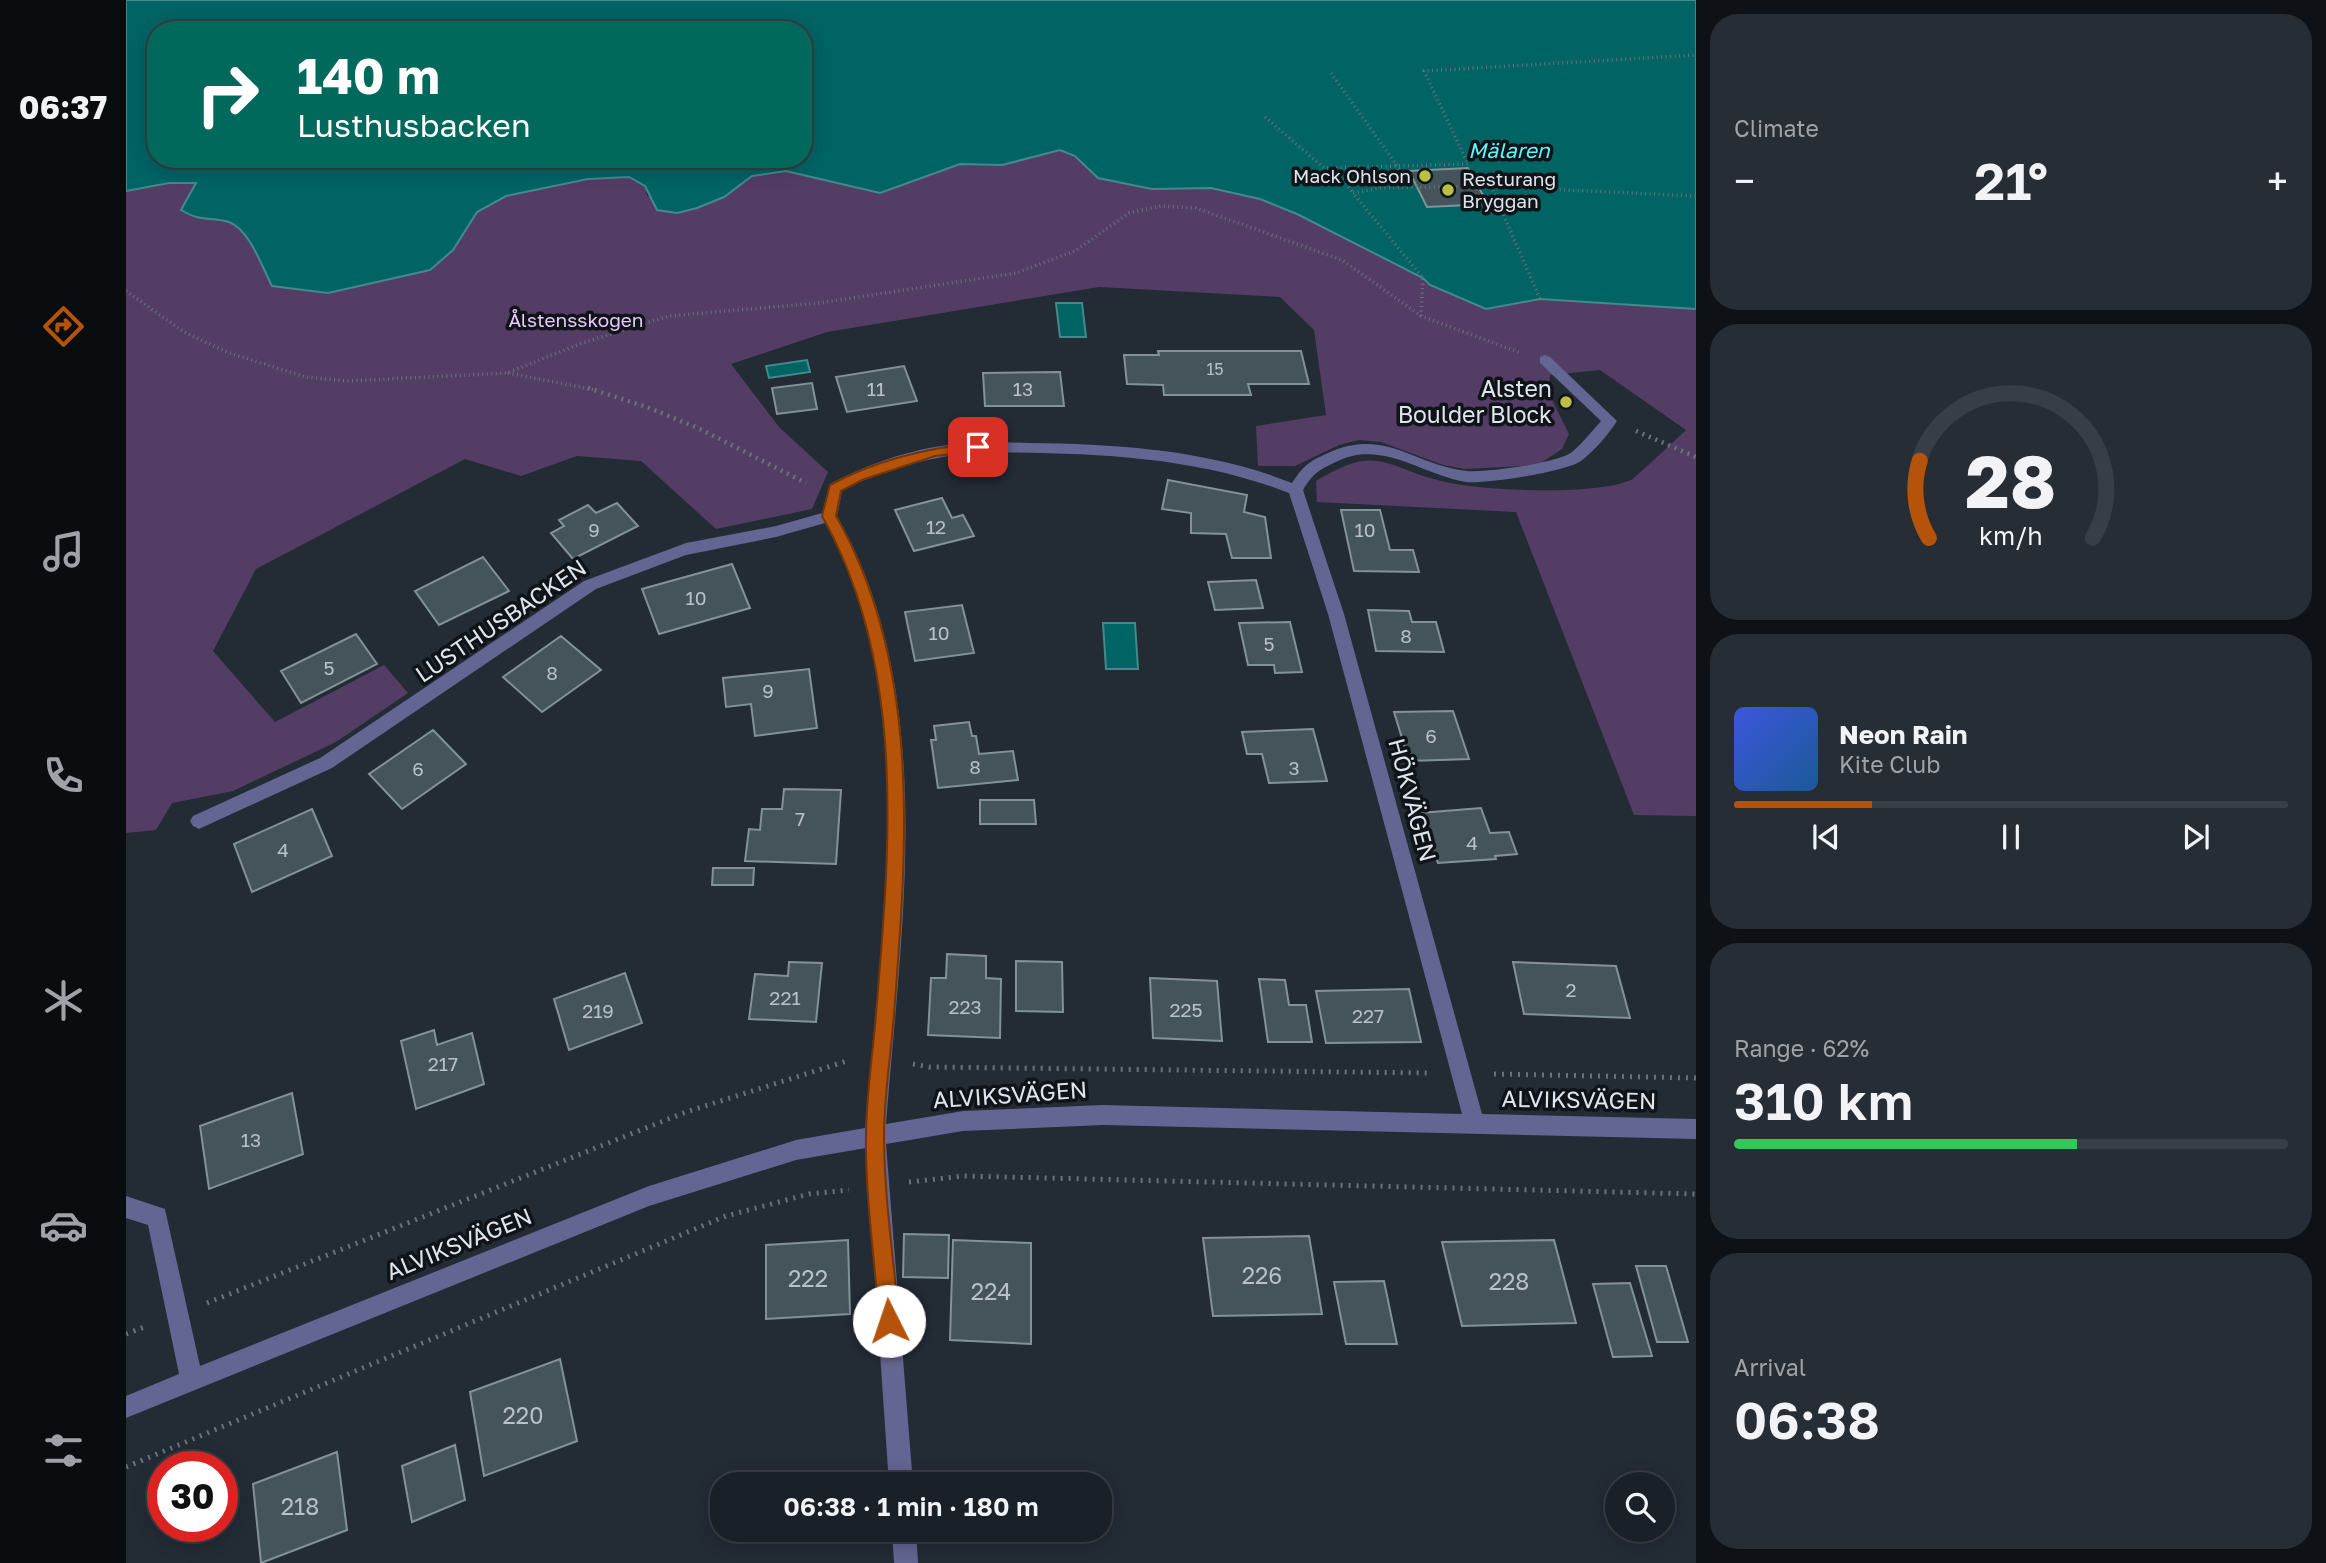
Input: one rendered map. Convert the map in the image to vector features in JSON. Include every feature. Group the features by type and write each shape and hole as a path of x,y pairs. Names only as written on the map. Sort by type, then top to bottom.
{"street":[{"path":"900,1472 875,1136 896,878 893,736 880,645 849,551 829,516 835,488 857,476 934,452 978,447 1046,447 1147,453 1250,472 1295,490 1309,468 1350,449 1373,448 1398,453 1441,471 1469,477 1540,469 1575,458 1610,421 1545,360"},
{"name":"HÖKVÄGEN","path":"1295,490 1336,614 1475,1124"},
{"name":"LUSTHUSBACKEN","path":"199,821 326,763 590,585 636,564 687,549 805,525 829,516"},
{"name":"ALVIKSVÄGEN","path":"126,1407 649,1196 796,1150 875,1136 963,1121 1103,1115 1696,1129"},
{"path":"126,1206 157,1217 192,1380"},
{"path":"905,1542 906,1563"}],"path":[{"path":"1265,117 1324,168 1468,164 1424,71 1696,55"},
{"path":"1331,73 1398,167 1408,187"},
{"path":"1336,168 1353,193 1423,278 1421,316"},
{"path":"1353,193 1379,188 1491,186 1696,196"},
{"path":"1491,186 1540,299"},
{"path":"507,373 582,343 669,316 819,303 946,286 1016,273 1074,251 1129,212 1161,206 1196,208 1342,260 1421,316 1545,360"},
{"path":"126,291 184,332 226,352 305,377 349,381 507,373 535,376 622,398 724,441 804,483 835,488"},
{"path":"1610,421 1696,457"}],"green space":[{"name":"Ålstensskogen","path":"1060,150 1075,156 1098,178 1152,189 1211,188 1260,199 1297,214 1423,278 1430,285 1486,309 1540,299 1696,309 1696,816 1634,815 1516,512 1317,502 1316,481 1353,463 1379,461 1441,481 1482,487 1565,490 1614,485 1631,480 1686,430 1600,370 1550,375 1549,394 1569,434 1562,449 1538,465 1465,469 1443,465 1381,442 1359,440 1339,445 1295,466 1258,466 1256,426 1326,415 1314,330 1280,297 1099,287 827,332 731,364 779,427 828,472 812,509 716,529 641,461 577,456 521,476 465,459 256,569 213,651 275,722 384,665 408,693 336,742 233,791 172,803 156,830 126,833 126,191 169,183 196,183 181,210 195,217 222,220 236,226 255,250 272,286 453,250 477,212 506,196 588,179 628,177 645,186 647,196 724,197 752,176 786,171 880,193 960,164 1002,165"}],"water":[{"name":"Mälaren","path":"126,0 1696,0 1696,309 1540,299 1486,309 1430,285 1423,278 1297,214 1260,199 1211,188 1152,189 1098,178 1075,156 1060,150 1002,165 960,164 880,193 786,171 752,176 724,197 677,213 657,210 645,186 629,177 588,179 506,196 477,212 453,250 430,270 328,293 272,286 255,250 236,226 222,220 195,217 181,210 196,183 169,183 126,191"},
{"path":"1056,303 1082,303 1086,337 1060,337"},
{"path":"807,360 810,372 769,378 766,366"},
{"path":"1103,623 1135,623 1138,669 1106,669"}],"building":[{"path":"1468,168 1488,204 1427,207 1409,171"},
{"path":"1158,351 1301,351 1309,384 1248,384 1251,395 1164,395 1163,385 1127,384 1124,355 1159,355"},
{"path":"904,366 917,401 847,412 836,377"},
{"path":"1060,372 1064,406 985,406 983,373"},
{"path":"812,383 817,409 777,414 772,388"},
{"path":"1168,480 1247,495 1244,512 1265,517 1271,558 1232,558 1226,534 1191,533 1191,513 1162,509"},
{"path":"942,498 952,518 963,515 974,536 914,551 895,510"},
{"path":"617,503 638,526 573,559 551,533 564,526 559,520 588,505 596,513"},
{"path":"1341,510 1380,510 1390,550 1413,550 1419,572 1354,571"},
{"path":"483,557 509,591 439,625 415,591"},
{"path":"732,564 750,608 659,634 642,589"},
{"path":"1256,580 1263,608 1215,610 1208,582"},
{"path":"962,605 974,653 915,661 905,612"},
{"path":"1368,610 1409,611 1412,622 1436,622 1444,652 1376,651"},
{"path":"1290,622 1302,672 1275,673 1274,665 1248,665 1239,623"},
{"path":"356,634 377,664 301,703 281,671"},
{"path":"561,636 601,670 542,712 503,677"},
{"path":"809,669 817,728 755,736 751,704 726,707 723,678"},
{"path":"1453,711 1469,759 1409,761 1394,712"},
{"path":"969,722 972,736 976,736 979,754 1013,751 1018,780 938,788 931,740 936,740 934,726"},
{"path":"1313,729 1327,781 1269,783 1262,754 1247,754 1242,732"},
{"path":"433,730 466,764 402,809 369,774"},
{"path":"784,789 841,790 836,864 745,861 749,829 760,830 762,809 782,809"},
{"path":"980,800 1034,800 1036,824 980,824"},
{"path":"1481,808 1490,833 1509,832 1517,854 1495,856 1496,859 1438,863 1420,813"},
{"path":"312,809 332,856 252,892 234,844"},
{"path":"713,868 754,868 753,885 712,885"},
{"path":"947,954 986,956 986,978 1001,979 1000,1038 928,1035 931,978 946,978"},
{"path":"1016,961 1062,962 1063,1012 1016,1011"},
{"path":"789,962 822,963 816,1022 749,1019 755,974 788,976"},
{"path":"1513,962 1616,966 1630,1018 1524,1014"},
{"path":"625,973 642,1023 569,1050 554,999"},
{"path":"1150,978 1217,981 1222,1041 1153,1038"},
{"path":"1259,979 1285,980 1289,1005 1306,1005 1312,1042 1268,1042"},
{"path":"1409,989 1421,1042 1326,1043 1316,991"},
{"path":"434,1030 437,1045 472,1033 484,1084 416,1109 401,1041"},
{"path":"292,1093 303,1154 209,1189 200,1126"},
{"path":"904,1234 949,1235 948,1278 903,1277"},
{"path":"1309,1236 1322,1314 1213,1316 1203,1238"},
{"path":"848,1240 850,1314 766,1319 766,1245"},
{"path":"953,1240 1031,1243 1031,1344 950,1340"},
{"path":"1554,1240 1576,1323 1462,1326 1442,1242"},
{"path":"1636,1266 1666,1266 1688,1342 1657,1342"},
{"path":"1384,1281 1397,1344 1346,1344 1334,1282"},
{"path":"1630,1283 1652,1356 1613,1357 1593,1284"},
{"path":"560,1359 577,1441 484,1476 470,1392"},
{"path":"455,1445 465,1500 412,1522 402,1466"},
{"path":"337,1452 347,1530 261,1563 253,1484"}],"place":[{"name":"Mack Ohlson","path":"1425,176"},
{"name":"Resturang Bryggan","path":"1448,190"},
{"name":"Alsten Boulder Block","path":"1566,402"}],"route":[{"path":"889,1321 875,1136 896,878 893,736 880,645 849,551 829,516 835,488 857,476 934,452 978,447"}]}
